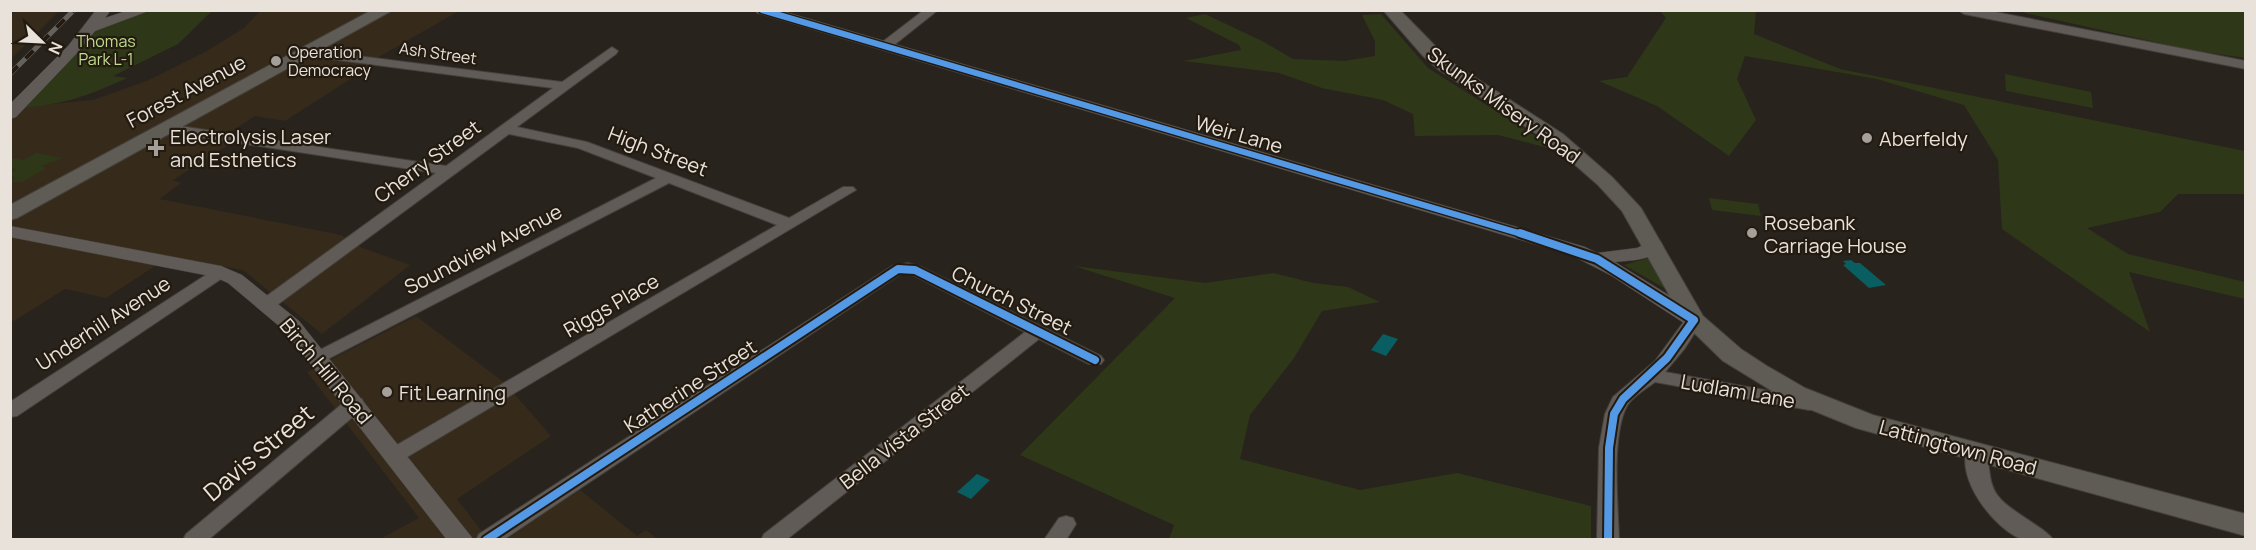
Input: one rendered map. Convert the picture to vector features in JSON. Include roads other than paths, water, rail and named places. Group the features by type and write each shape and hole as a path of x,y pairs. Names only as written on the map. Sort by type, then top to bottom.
{"main road":[{"name":"Forest Avenue","path":"12,217 166,128 385,10"},
{"name":"Skunks Misery Road","path":"1391,10 1445,66 1556,138 1578,156 1631,208 1694,320"},
{"name":"Lattingtown Road","path":"1694,320 1732,355 1758,372 1826,408 1865,422 2246,525"}],"street":[{"path":"10,114 104,10"},
{"path":"90,28 144,10"},
{"name":"Weir Lane","path":"762,10 1523,234 1597,259 1694,320"},
{"path":"885,46 933,10"},
{"path":"1964,10 2246,65"},
{"name":"Cherry Street","path":"267,304 612,51"},
{"name":"Ash Street","path":"307,52 565,86"},
{"path":"166,128 449,171"},
{"name":"High Street","path":"507,129 582,145 790,224"},
{"name":"Soundview Avenue","path":"318,358 668,178"},
{"name":"Riggs Place","path":"395,455 848,190"},
{"name":"Birch Hill Road","path":"12,217 221,272 235,279 292,326 462,540"},
{"name":"Weir Lane","path":"1597,259 1642,253 1654,246"},
{"name":"Katherine Street","path":"486,540 898,269 915,270"},
{"name":"Church Street","path":"915,270 1095,360"},
{"name":"Underhill Avenue","path":"10,411 221,272"},
{"name":"Ludlam Lane","path":"1608,540 1610,438 1614,414 1621,401 1650,375 1683,340 1694,320"},
{"name":"Bella Vista Street","path":"771,540 1038,332"},
{"name":"Ludlam Lane","path":"1650,375 1826,408"},
{"name":"Davis Street","path":"193,540 355,404"},
{"path":"1976,451 1981,485 1989,499 2004,516 2043,540"}],"water":[{"path":"1851,260 1860,263 1886,285 1869,288 1843,265 1846,264 1843,261"},
{"path":"1383,334 1398,339 1386,356 1371,350"},
{"path":"977,474 990,480 971,499 957,492"}],"railway":[{"path":"10,74 74,10"}],"place":[{"name":"Operation Democracy","path":"276,61"},
{"name":"Aberfeldy","path":"1867,138"},
{"name":"Electrolysis Laser and Esthetics","path":"156,148"},
{"name":"Rosebank Carriage House","path":"1752,233"},
{"name":"Fit Learning","path":"387,392"}],"park label":[{"name":"Thomas Park L-1","path":"106,50"}]}
